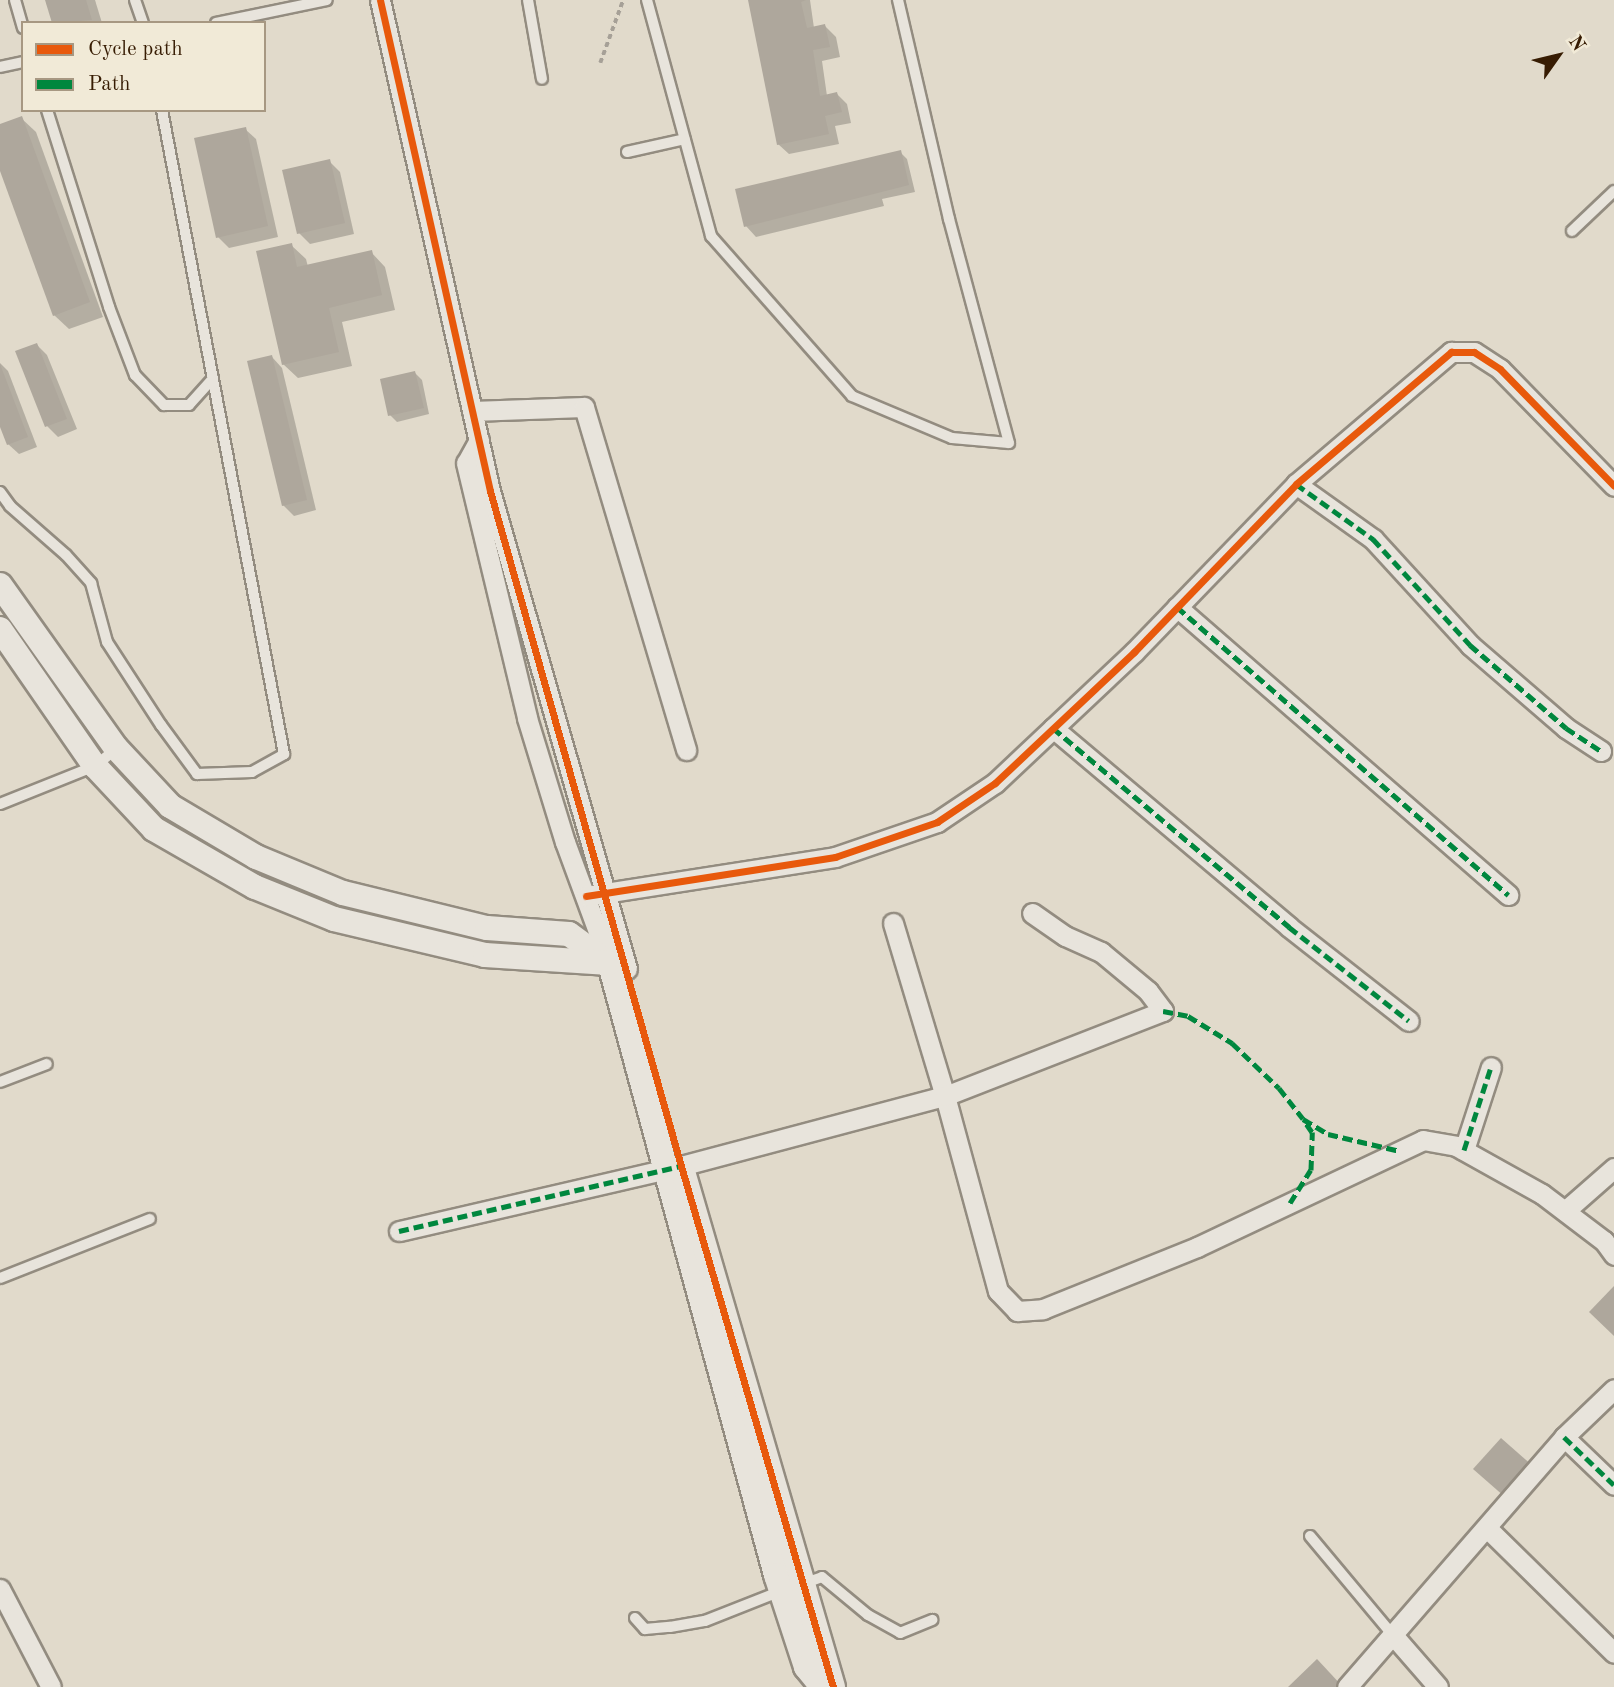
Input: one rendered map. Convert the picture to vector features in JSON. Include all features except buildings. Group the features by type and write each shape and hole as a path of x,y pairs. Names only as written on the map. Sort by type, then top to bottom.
{"street":[{"path":"380,0 490,491 606,895 619,966 792,1587 806,1667 822,1687"},
{"path":"586,897 835,857 937,822 995,783 1177,607 1296,484 1406,387 1451,352 1474,352 1500,369 1614,486"},
{"path":"472,411 584,407 686,750"},
{"path":"479,440 466,463 527,718 565,842 586,897 619,966"},
{"path":"1296,484 1373,539 1470,645 1566,728 1601,751"},
{"path":"0,586 116,748 170,806 256,857 343,893 487,928 569,934 619,966"},
{"path":"1177,607 1508,895"},
{"path":"0,629 95,766 154,829 255,887 334,919 485,955 619,966"},
{"path":"1053,728 1289,927 1409,1021"},
{"path":"399,1231 674,1168 945,1096 1163,1011 1148,991 1101,952 1065,936 1032,913"},
{"path":"893,923 945,1096 998,1291 1017,1311 1028,1312 1197,1247 1423,1140 1465,1150 1542,1194 1605,1241 1614,1255"},
{"path":"1465,1150 1491,1067"},
{"path":"1565,1211 1614,1168"},
{"path":"1347,1687 1426,1592 1487,1528 1564,1437 1614,1389"},
{"path":"1564,1437 1614,1485"},
{"path":"1487,1528 1614,1653"},
{"path":"792,1587 833,1687"},
{"path":"0,1589 51,1687"},
{"path":"1392,1634 1438,1687"}],"lane":[{"path":"15,0 21,21"},
{"path":"135,0 142,21"},
{"path":"226,21 327,0"},
{"path":"528,0 542,79"},
{"path":"647,0 711,236 852,396 952,438 1009,443 949,219 898,0"},
{"path":"0,67 21,62"},
{"path":"48,112 109,307 135,375 164,405 189,405 213,378"},
{"path":"0,492 10,506 66,555 91,583 107,642 161,725 197,774 252,772 284,754 162,112"},
{"path":"627,152 685,139"},
{"path":"1572,231 1614,191"},
{"path":"0,804 95,766 116,748"},
{"path":"0,1082 47,1063"},
{"path":"0,1278 150,1219"},
{"path":"1310,1536 1392,1634"},
{"path":"635,1618 645,1629 670,1628 705,1621 822,1577 868,1615 900,1633 932,1620"}],"path":[{"path":"600,63 623,0"}],"marked path":[{"path":"1296,484 1373,539 1470,645 1566,728 1601,751"},
{"path":"1177,607 1508,895"},
{"path":"1053,728 1289,927 1409,1021"},
{"path":"1163,1011 1188,1016 1232,1043 1279,1088 1303,1119 1328,1134 1400,1151"},
{"path":"1464,1150 1491,1067"},
{"path":"1290,1203 1311,1170 1312,1132 1305,1122"},
{"path":"399,1231 681,1166"},
{"path":"1564,1437 1614,1485"}],"cycle path":[{"path":"380,0 490,491 681,1166 833,1687"},
{"path":"586,896 835,857 937,822 995,783 1134,652 1296,484 1451,352 1474,352 1500,369 1614,486"}]}
